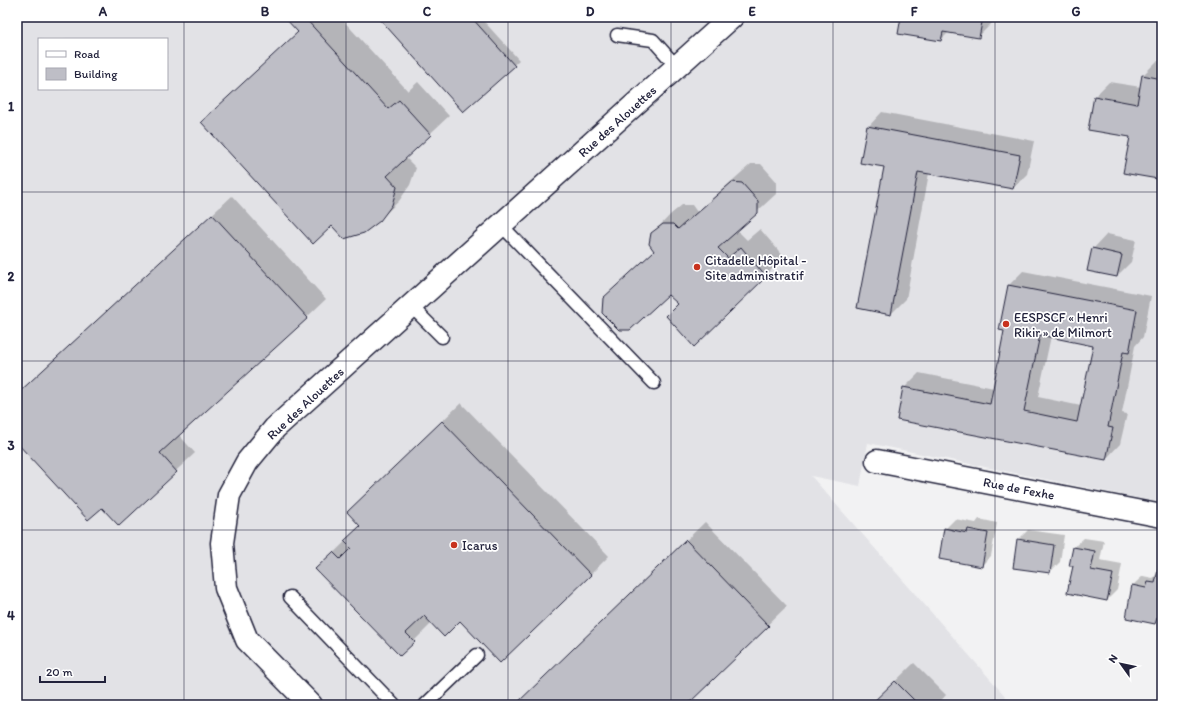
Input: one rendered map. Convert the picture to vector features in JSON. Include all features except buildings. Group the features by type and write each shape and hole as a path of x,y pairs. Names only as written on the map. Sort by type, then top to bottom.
{"street":[{"name":"Rue des Alouettes","path":"311,705 247,640 226,588 222,543 229,495 247,462 275,428 732,17"},
{"name":"Rue de Fexhe","path":"877,461 1162,516"}],"lane":[{"path":"617,35 653,40 677,67"},
{"path":"501,225 654,383"},
{"path":"411,306 442,337"},
{"path":"290,597 394,705"},
{"path":"426,705 478,655"}],"shaded area":[{"path":"17,17 1162,17 1162,503 868,443 860,486 811,476 1013,705 17,705"}],"place":[{"name":"Citadelle Hôpital - Site administratif","path":"697,267"},
{"name":"EESPSCF « Henri Rikir » de Milmort","path":"1006,324"},
{"name":"Icarus","path":"454,545"}]}
